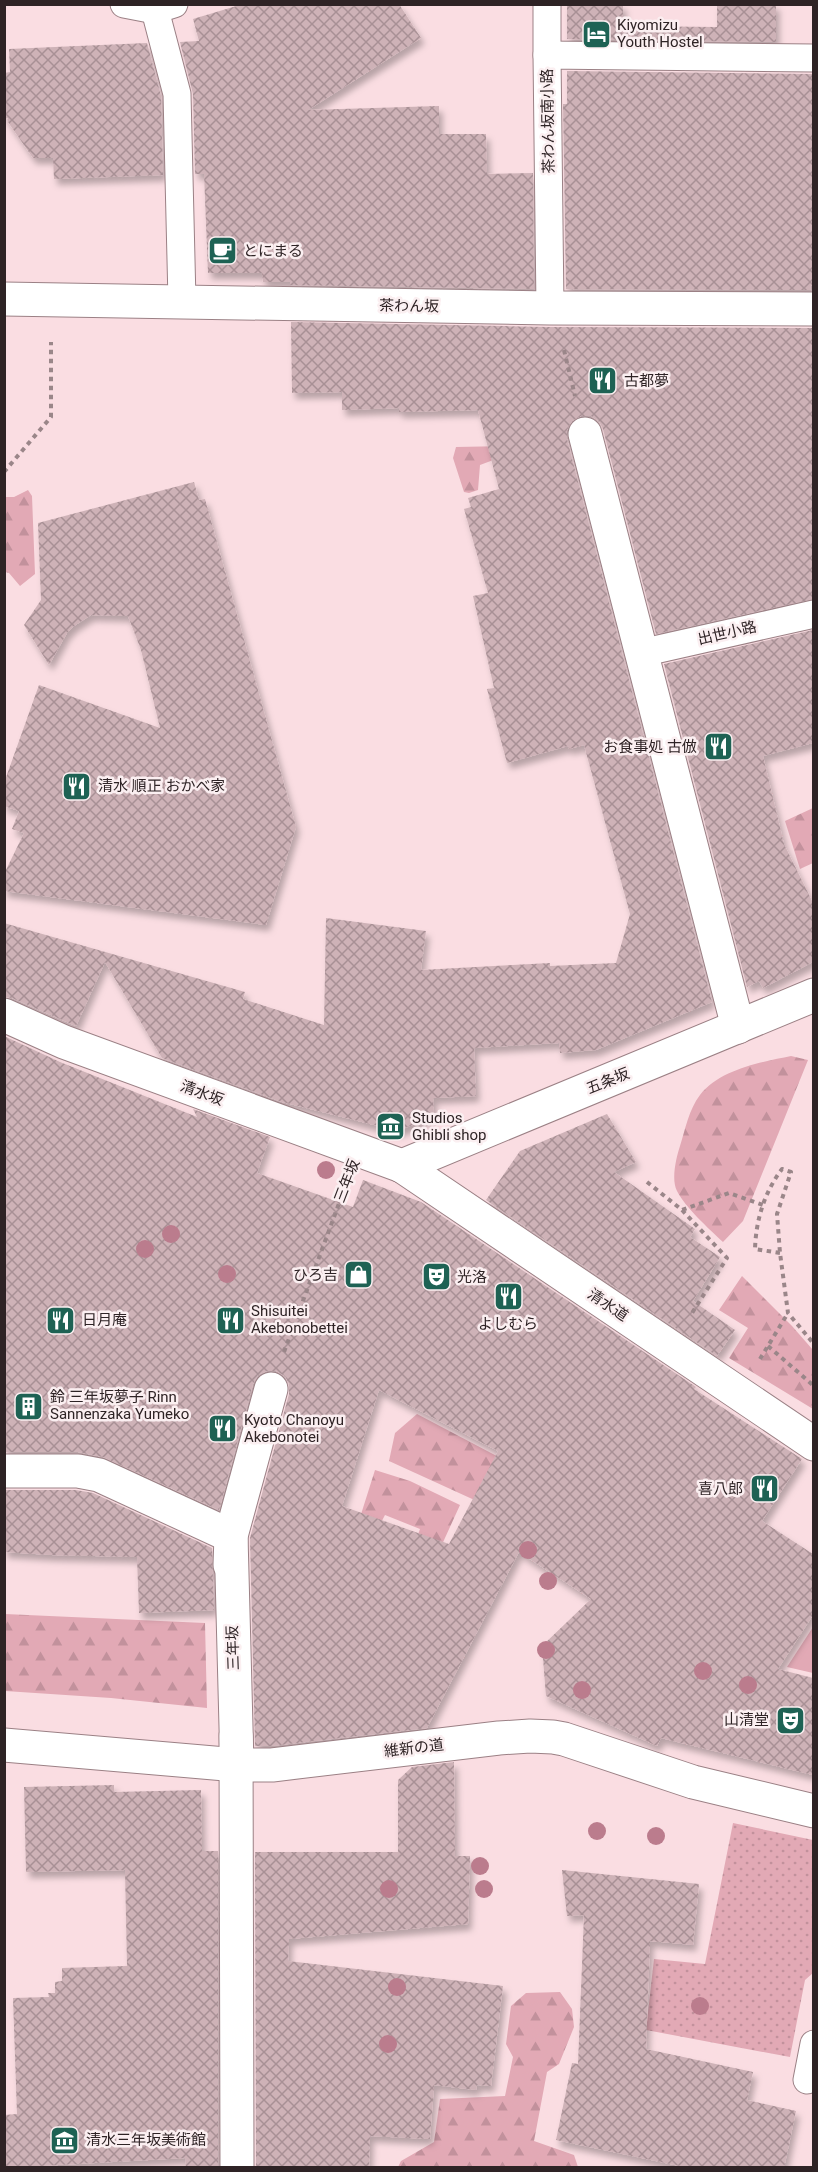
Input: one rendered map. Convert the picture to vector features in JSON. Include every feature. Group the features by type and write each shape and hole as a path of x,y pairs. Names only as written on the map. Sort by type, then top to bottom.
{"street":[{"name":"茶わん坂","path":"4,299 550,309 813,309"},
{"path":"585,434 738,1027"},
{"name":"五条坂","path":"402,1166 813,996"},
{"name":"清水坂","path":"4,1015 354,1163 402,1166"},
{"name":"清水道","path":"402,1166 813,1444"},
{"path":"237,2168 237,1766 231,1536 271,1389"},
{"path":"4,1471 78,1472 99,1475 231,1536"},
{"name":"維新の道","path":"4,1745 237,1766 272,1765 519,1736 553,1737 693,1782 813,1811"}],"lane":[{"path":"124,4 165,7 177,94 182,301"},
{"path":"547,4 547,55"},
{"name":"茶わん坂南小路","path":"550,309 547,55 813,58"},
{"name":"出世小路","path":"641,653 813,614"},
{"path":"807,2080 813,2044"}],"path":[{"path":"4,472 51,417 51,299"},
{"path":"563,348 585,434"},
{"name":"三年坂","path":"271,1389 354,1163"},
{"path":"780,1253 755,1249 756,1224 770,1187 782,1169 792,1172 777,1214 788,1313 813,1344"},
{"path":"647,1182 682,1210 727,1258 671,1347"},
{"path":"682,1210 729,1193 763,1205"},
{"path":"774,1335 788,1313"},
{"path":"768,1346 813,1386"}],"green space":[{"path":"507,446 523,449 480,465 478,490 464,492 453,458 456,447"},
{"path":"28,490 32,496 35,574 20,586 9,573 5,572 5,497 14,497"},
{"path":"813,808 813,863 800,869 785,821"},
{"path":"791,1056 808,1060 743,1221 723,1242 691,1211 675,1186 674,1175 678,1151 690,1113 700,1095 719,1079 742,1068"},
{"path":"742,1276 813,1350 813,1409 729,1358 748,1328 719,1310"},
{"path":"417,1414 571,1495 547,1533 389,1461 395,1433"},
{"path":"375,1470 410,1481 460,1505 429,1573 415,1543 420,1529 385,1515 375,1534 357,1527"},
{"path":"5,1614 205,1623 207,1708 111,1698 5,1691"},
{"path":"813,1627 813,1673 787,1667"},
{"path":"733,1823 813,1840 813,1973 805,1980 790,2057 646,2030 654,1959 705,1964"},
{"path":"560,1992 572,2009 574,2027 559,2064 547,2072 534,2141 574,2155 578,2167 398,2167 401,2161 434,2142 440,2099 505,2096 513,2057 506,2044 511,2006 526,1993"}],"building":[{"path":"243,4 399,4 421,38 308,110 439,106 439,134 486,134 487,174 533,173 534,289 290,285 290,282 263,282 262,273 208,273 204,174 195,174 193,94 180,42 199,41 193,19"},
{"path":"567,4 623,4 623,26 717,27 717,4 776,4 776,42 567,39"},
{"path":"147,43 161,96 163,175 54,179 53,158 33,158 8,122 8,118 4,119 4,73 10,72 9,49"},
{"path":"567,71 813,74 813,286 811,290 566,289 563,104 567,104"},
{"path":"291,322 550,327 812,328 813,599 656,634 603,429 599,421 591,416 581,416 572,421 567,430 567,439 712,1002 596,1050 560,1053 559,1043 474,1048 476,1096 433,1098 434,1116 398,1131 282,1102 162,1058 105,962 76,1026 12,998 4,997 4,923 245,992 243,999 324,1025 326,918 426,931 421,970 550,963 550,966 616,963 630,914 584,745 569,749 568,746 507,763 487,689 494,688 473,596 488,593 464,509 471,507 468,498 499,489 478,410 399,412 399,408 342,410 342,392 292,393"},
{"path":"194,482 199,500 205,499 296,827 266,925 4,891 4,874 24,833 12,829 19,811 4,806 4,783 39,685 160,728 141,650 128,616 91,615 67,633 49,665 24,625 41,600 38,523"},
{"path":"813,630 813,743 763,756 784,844 813,903 813,962 763,988 759,981 747,987 664,664"},
{"path":"4,1036 60,1062 197,1117 193,1109 270,1137 257,1173 353,1207 363,1180 421,1202 696,1387 694,1389 802,1459 762,1521 813,1554 813,1615 778,1669 813,1678 813,1775 661,1738 657,1746 546,1696 542,1646 591,1599 519,1552 427,1728 255,1746 250,1538 289,1394 289,1384 285,1376 276,1371 267,1371 258,1375 253,1384 219,1510 103,1457 78,1452 4,1452","holes":["379,1390 498,1451 449,1544 342,1506"]},
{"path":"607,1114 636,1162 614,1172 695,1229 690,1237 720,1257 693,1301 735,1330 717,1356 486,1200 520,1151"},
{"path":"4,1490 76,1490 93,1493 212,1548 214,1610 139,1613 137,1557 4,1552"},
{"path":"454,1762 455,1856 470,1856 468,1924 289,1939 288,1961 503,1986 491,2086 477,2085 476,2090 434,2085 430,2139 370,2136 369,2168 256,2168 255,1852 398,1852 398,1780 412,1767"},
{"path":"114,1785 114,1792 201,1790 202,1851 218,1851 218,2168 186,2168 185,2158 4,2168 4,2115 17,2114 13,1998 49,1997 48,1993 55,1993 55,1982 62,1981 62,1968 127,1966 125,1870 26,1872 24,1787"},
{"path":"562,1870 699,1884 693,1945 650,1941 646,2049 753,2072 747,2100 796,2111 784,2168 689,2168 556,2140 572,2063 578,2064 584,1915 567,1916"}],"place":[{"name":"Kiyomizu Youth Hostel","path":"596,34"},
{"name":"とにまる","path":"222,251"},
{"name":"古都夢","path":"603,381"},
{"name":"お食事処 古倣","path":"718,747"},
{"name":"清水 順正 おかべ家","path":"77,786"},
{"name":"Studios Ghibli shop","path":"391,1127"},
{"name":"ひろ吉","path":"359,1275"},
{"name":"光洛","path":"436,1277"},
{"name":"よしむら","path":"508,1297"},
{"name":"日月庵","path":"61,1320"},
{"name":"Shisuitei Akebonobettei","path":"230,1320"},
{"name":"鈴 三年坂夢子 Rinn Sannenzaka Yumeko","path":"29,1406"},
{"name":"Kyoto Chanoyu Akebonotei","path":"223,1429"},
{"name":"喜八郎","path":"764,1489"},
{"name":"山清堂","path":"790,1720"},
{"name":"清水三年坂美術館","path":"65,2140"}]}
